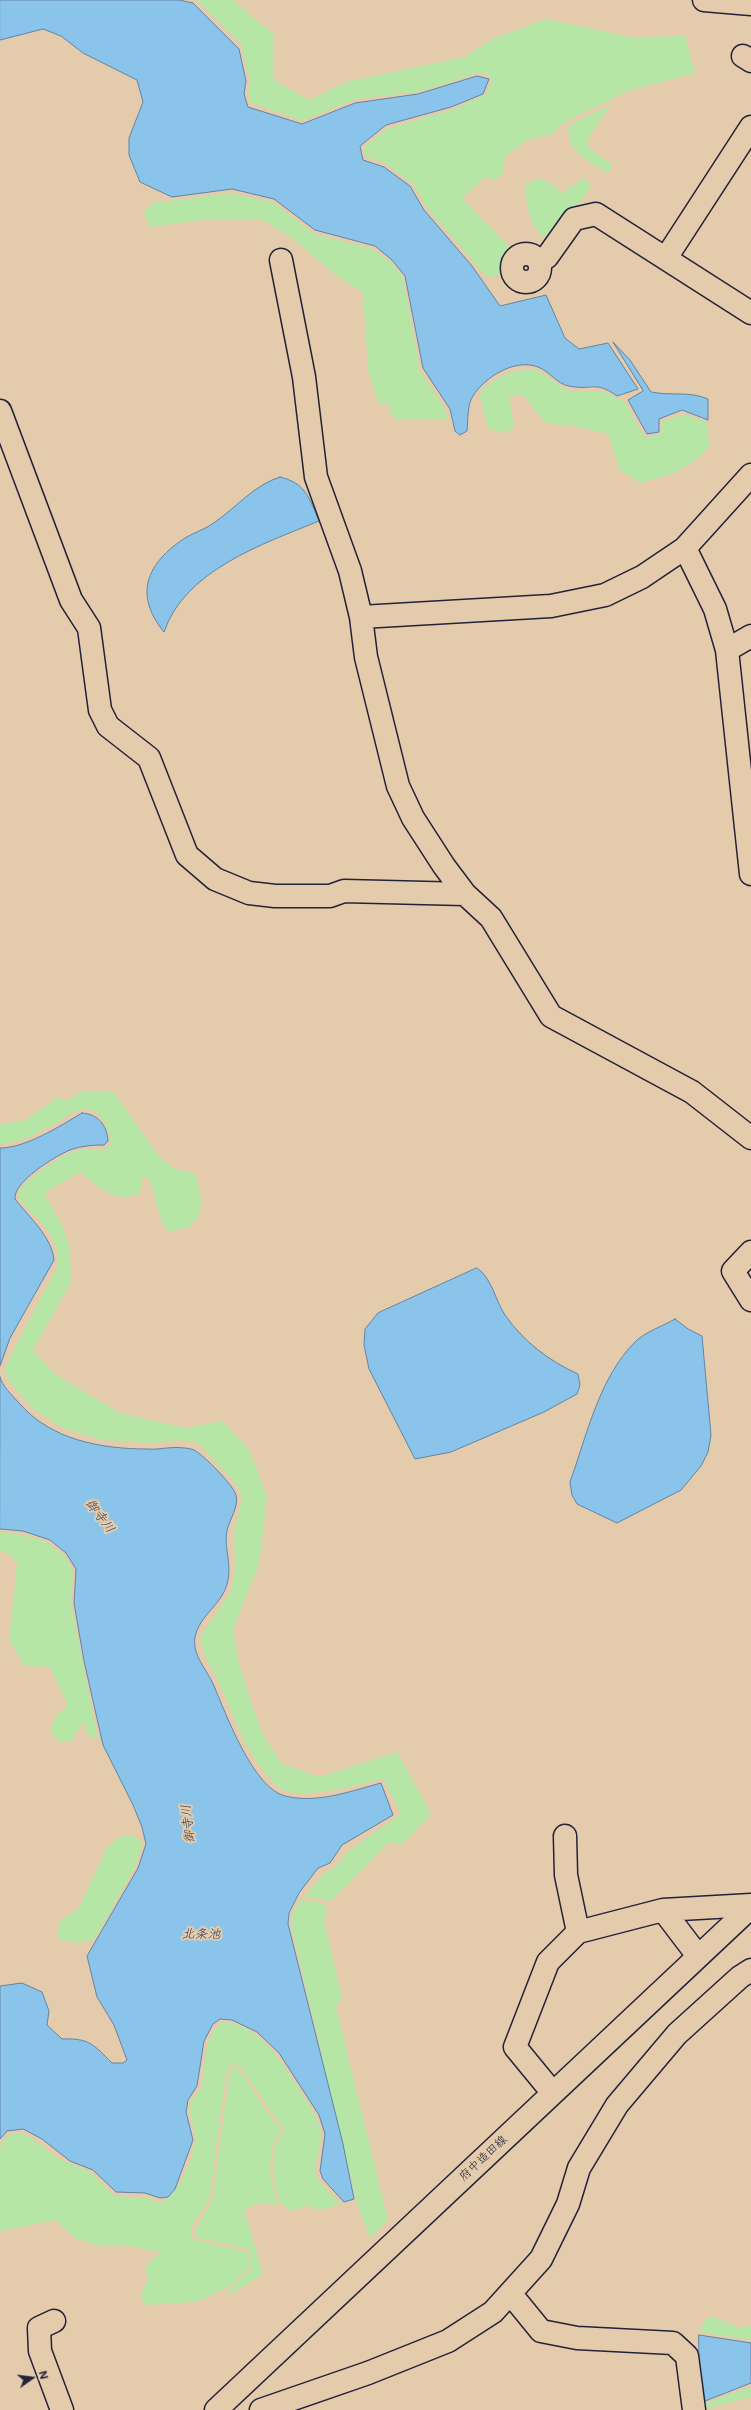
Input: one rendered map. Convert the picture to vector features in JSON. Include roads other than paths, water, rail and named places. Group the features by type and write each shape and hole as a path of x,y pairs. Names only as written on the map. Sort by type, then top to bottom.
{"street":[{"path":"704,0 751,4"},
{"path":"666,258 751,127"},
{"path":"538,262 547,257 574,219 596,214 751,313"},
{"path":"281,260 304,377 316,477 350,571 361,617 366,657 398,786 413,818 444,866 465,894 492,918 551,1016 692,1092 751,1138"},
{"path":"0,411 71,600 89,628 100,710 108,726 149,758 187,855 215,879 249,893 275,896 330,896 344,892 465,894"},
{"path":"361,617 551,606 605,594 642,577 685,548 751,475"},
{"path":"685,548 715,609 727,650 747,797 751,874"},
{"path":"727,650 751,636"},
{"path":"751,1252 733,1271 751,1300"},
{"path":"565,1836 566,1875 578,1932"},
{"path":"552,2092 515,2047 548,1962 578,1932 663,1910 751,1906"},
{"name":"府中造田線","path":"216,2410 751,1906"},
{"path":"663,1910 698,1956"},
{"path":"261,2410 368,2373 448,2341 493,2312 541,2259 568,2204 579,2168 617,2106 677,2034 740,1977 751,1970"},
{"path":"510,2293 541,2331 577,2338 673,2343 687,2356 694,2410"},
{"path":"54,2321 39,2328 40,2351 62,2410"}],"water":[{"path":"0,0 179,0 193,3 239,49 246,81 244,94 248,107 302,124 355,103 418,94 477,76 489,79 483,94 451,107 386,125 360,146 363,160 384,167 410,186 424,210 472,266 500,306 546,295 565,338 579,349 608,343 638,389 617,396 603,388 565,385 538,367 520,365 510,367 493,376 478,389 471,399 467,431 460,435 455,431 450,409 423,368 405,276 392,260 375,246 315,230 274,199 232,189 172,197 140,182 129,155 129,138 143,102 137,80 83,53 61,36 43,29 0,40"},
{"path":"613,342 630,360 651,392 687,394 708,399 708,420 682,410 659,419 659,432 647,434 628,400 643,391"},
{"path":"280,477 296,483 301,487 306,493 319,521 251,550 228,562 208,576 189,592 174,610 164,632 154,618 149,605 147,592 153,569 161,558 185,538 215,522 262,485"},
{"path":"82,1113 93,1116 101,1121 106,1130 108,1141 104,1145 87,1146 63,1153 36,1170 16,1192 15,1199 44,1235 49,1243 54,1260 10,1338 0,1366 0,1148 10,1147 32,1140"},
{"path":"477,1268 490,1283 505,1315 512,1324 528,1342 537,1349 557,1363 578,1374 580,1385 577,1394 544,1412 451,1452 415,1459 369,1369 364,1345 365,1329 378,1313"},
{"path":"675,1319 688,1329 702,1336 711,1435 708,1452 701,1466 681,1490 617,1523 577,1504 572,1495 570,1482 595,1408 612,1372 623,1356 639,1338"},
{"name":"北条池","path":"0,1377 3,1384 32,1416 61,1434 95,1444 130,1449 175,1447 191,1449 199,1453 218,1471 230,1485 237,1499 227,1530 226,1538 229,1577 220,1599 200,1625 195,1637 195,1644 198,1656 211,1680 233,1731 252,1765 262,1779 273,1790 285,1796 297,1798 322,1798 381,1783 393,1815 342,1845 330,1863 318,1868 299,1893 289,1913 288,1924 343,2144 354,2199 344,2202 323,2179 320,2171 325,2134 319,2115 279,2053 257,2032 232,2020 220,2019 213,2024 204,2041 197,2086 188,2100 186,2112 193,2140 175,2189 168,2197 160,2198 145,2193 116,2192 93,2170 70,2161 42,2139 23,2129 7,2131 0,2139 0,1986 22,1983 42,1992 49,2011 47,2025 62,2039 85,2041 100,2051 112,2063 123,2063 127,2060 114,2025 97,1997 87,1956 138,1868 146,1844 142,1827 133,1805 103,1745 84,1661 74,1603 76,1569 66,1553 50,1540 23,1531 0,1529"},
{"path":"699,2335 751,2343 751,2383 700,2403"}],"water label":[{"name":"御寺川","path":"100,1516"},
{"name":"御寺川","path":"188,1824"}]}
